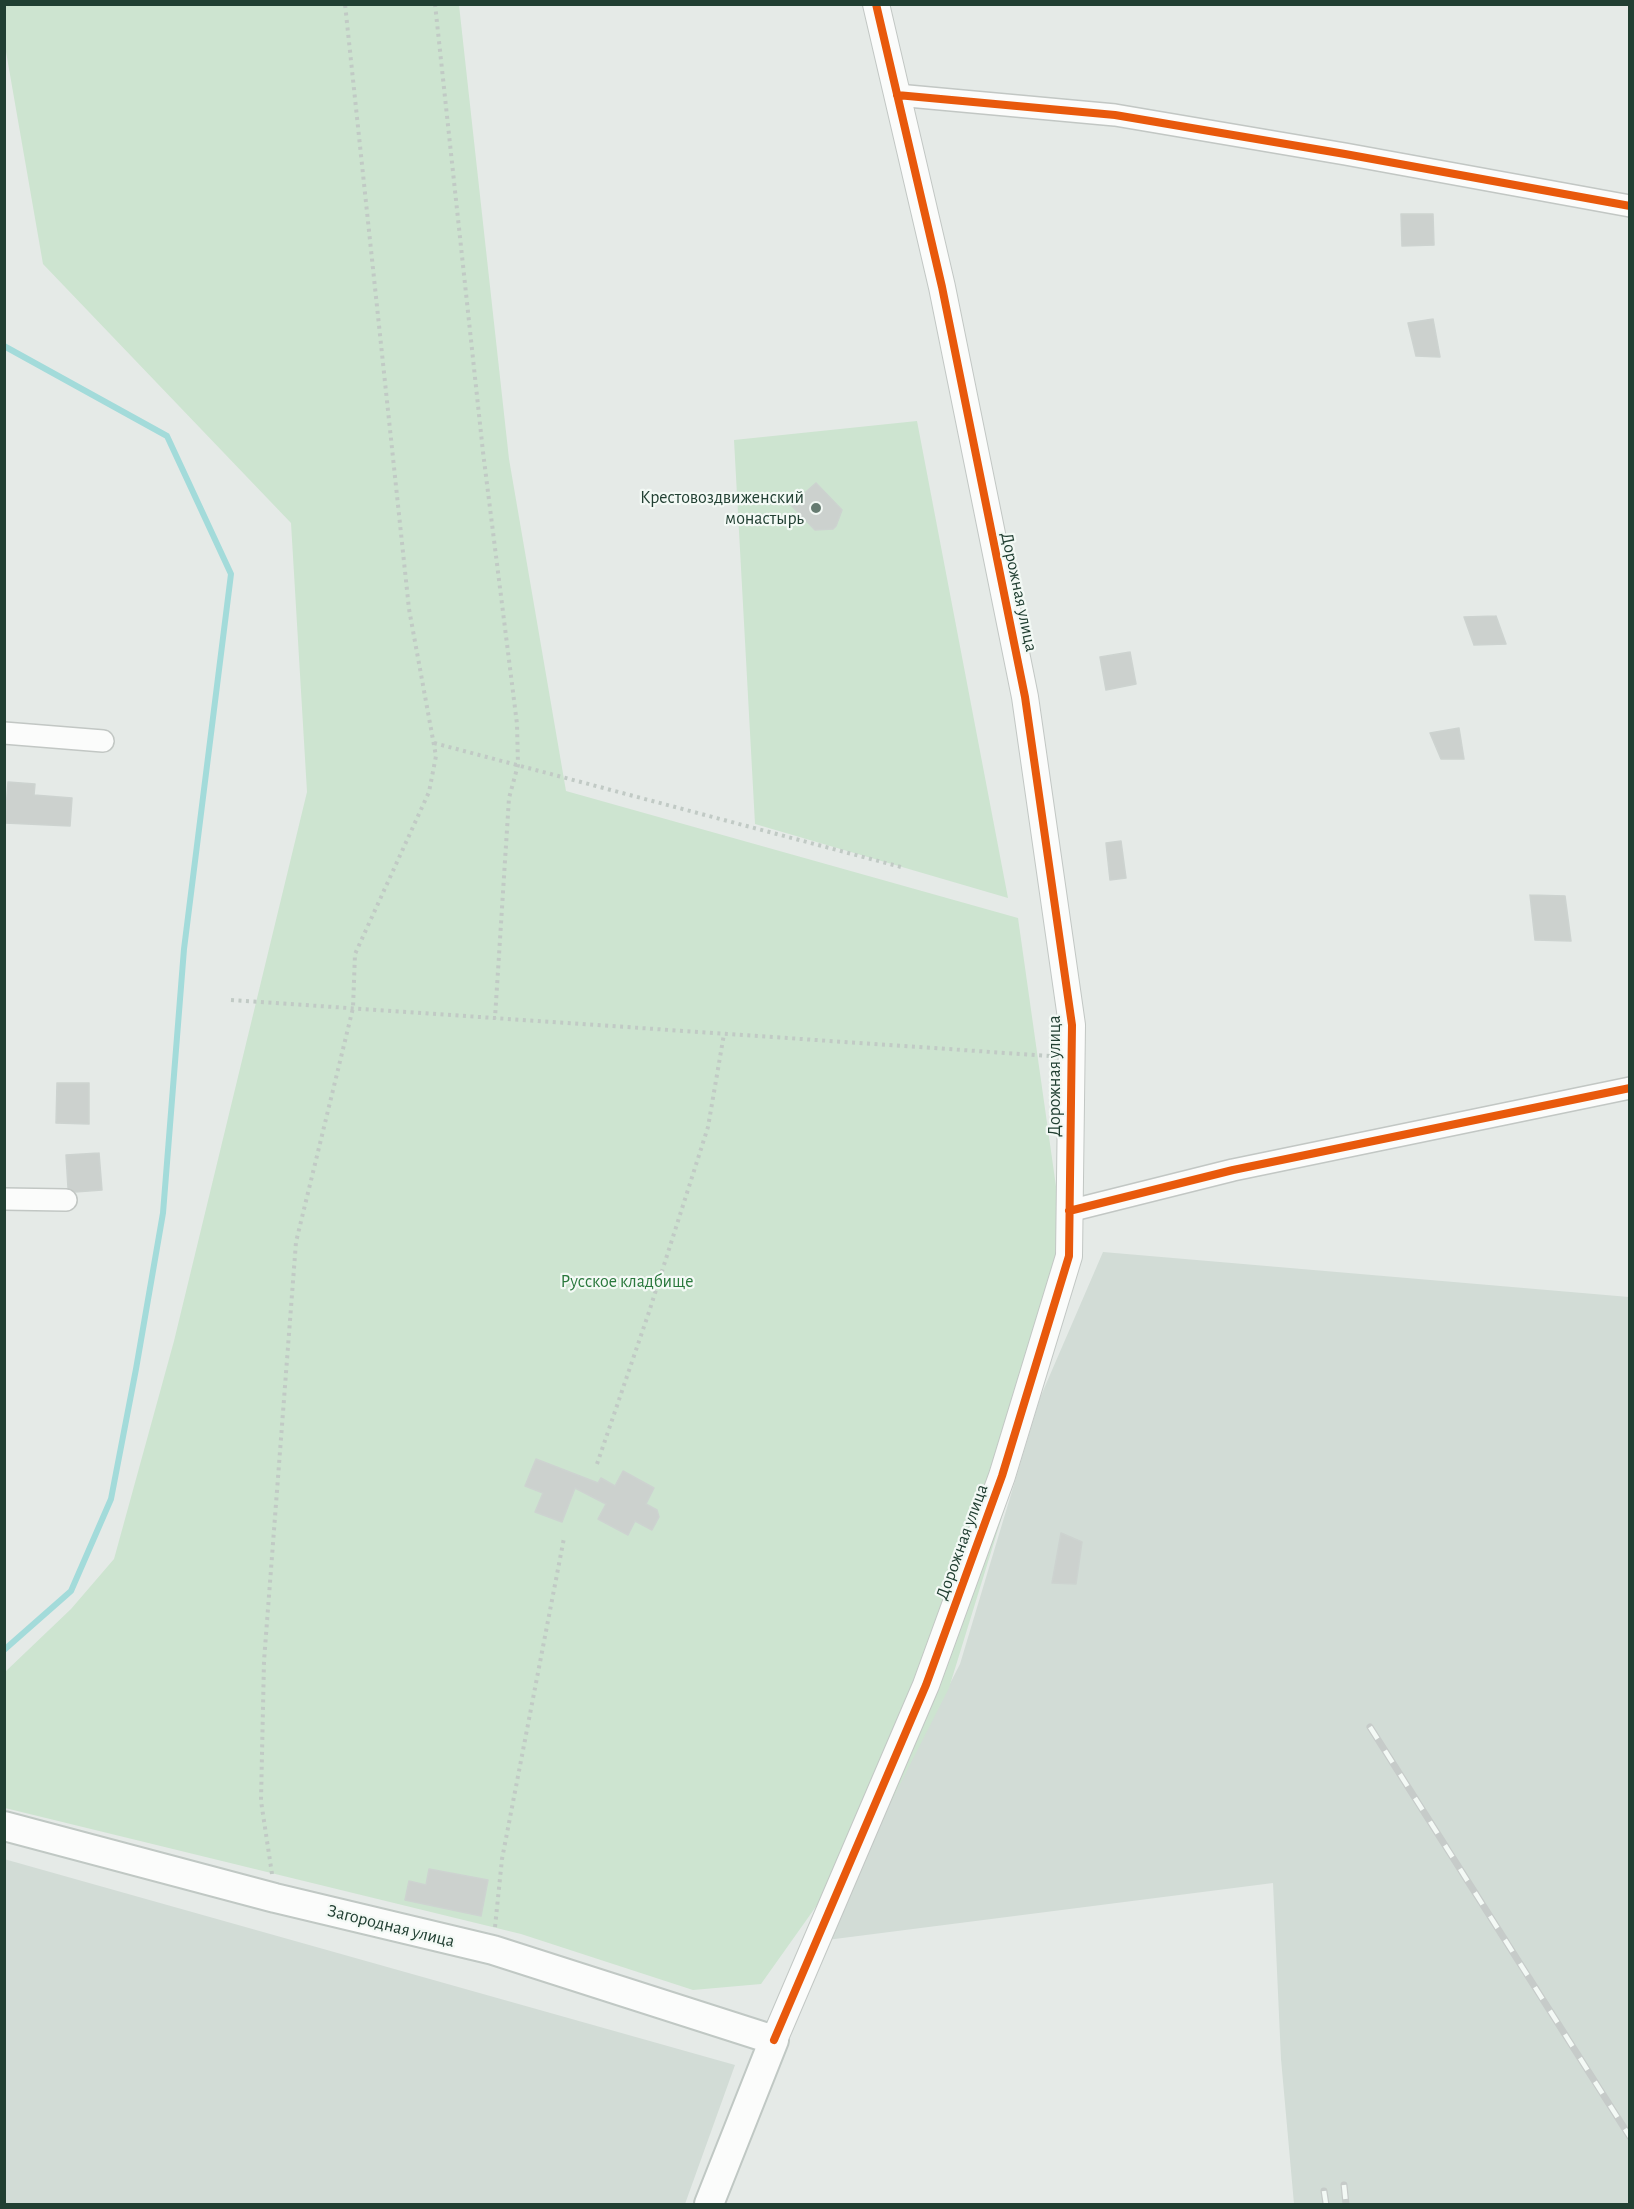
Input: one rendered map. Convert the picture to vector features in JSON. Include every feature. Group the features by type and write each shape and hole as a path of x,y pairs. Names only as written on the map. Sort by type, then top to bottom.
{"main road":[{"name":"Загородная улица","path":"4,1826 275,1898 492,1950 774,2040"},
{"path":"709,2205 774,2040"}],"street":[{"name":"Дорожная улица","path":"774,2040 926,1685 998,1487 1069,1256 1072,1024 1025,697 942,287 876,4"},
{"path":"897,95 1116,115 1629,206"},
{"path":"4,733 103,741"},
{"path":"1070,1211 1233,1170 1629,1088"},
{"path":"4,1198 66,1200"}],"path":[{"path":"275,1898 261,1801 264,1661 296,1242 353,1008 355,954 429,792 436,756 409,609 345,4"},
{"path":"435,4 483,452 517,724 518,765 509,798 495,1018"},
{"path":"434,743 901,867"},
{"path":"231,1000 1071,1058"},
{"path":"597,1464 649,1312 708,1127 724,1034"},
{"path":"492,1950 502,1859 564,1538"}],"shaded area":[{"path":"1103,1252 1629,1297 1629,2204 1294,2204 1281,2059 1273,1883 819,1941 960,1664 1040,1398"},
{"path":"4,1859 735,2065 685,2204 5,2204"}],"green space":[{"name":"Русское кладбище","path":"5,5 459,5 509,459 566,791 1018,918 1066,1257 1043,1384 949,1688 893,1798 761,1984 693,1990 521,1934 5,1808 5,1672 71,1609 114,1559 174,1341 307,792 291,523 43,264 5,46"},
{"path":"917,421 1008,898 755,824 734,440"}],"building":[{"path":"1401,214 1433,214 1434,245 1402,246"},
{"path":"1433,319 1440,357 1416,356 1408,323"},
{"name":"Крестовоздвиженский монастырь","path":"816,483 842,510 833,529 815,530 791,505"},
{"path":"1496,616 1506,644 1474,645 1464,617"},
{"path":"1130,652 1136,684 1106,690 1100,657"},
{"path":"1459,728 1464,759 1441,759 1430,733"},
{"path":"8,782 35,784 34,795 72,798 70,826 5,823"},
{"path":"1121,841 1126,878 1110,880 1106,843"},
{"path":"1530,895 1565,896 1571,941 1535,940"},
{"path":"57,1083 89,1083 89,1124 56,1123"},
{"path":"99,1153 102,1190 75,1192 68,1188 66,1155"},
{"path":"536,1459 598,1483 601,1478 615,1486 623,1471 654,1488 646,1504 657,1510 659,1517 652,1530 635,1521 628,1535 598,1519 606,1504 575,1488 562,1522 535,1512 543,1493 525,1486"},
{"path":"1061,1533 1082,1542 1076,1584 1052,1583"},
{"path":"429,1869 488,1880 481,1916 405,1900 409,1881 426,1885"}],"waterway":[{"path":"4,346 167,436 231,574 184,949 163,1213 111,1499 71,1591 4,1650"}],"railway":[{"path":"1370,1727 1630,2137"},
{"path":"1344,2185 1346,2204"},
{"path":"1324,2191 1326,2204"}],"cycle path":[{"path":"774,2040 926,1685 1002,1476 1069,1256 1072,1025 1025,697 942,287 876,4"},
{"path":"897,95 1115,115 1630,206"},
{"path":"1069,1211 1233,1170 1630,1088"}],"place":[{"name":"Крестовоздвиженский монастырь","path":"816,508"}]}
